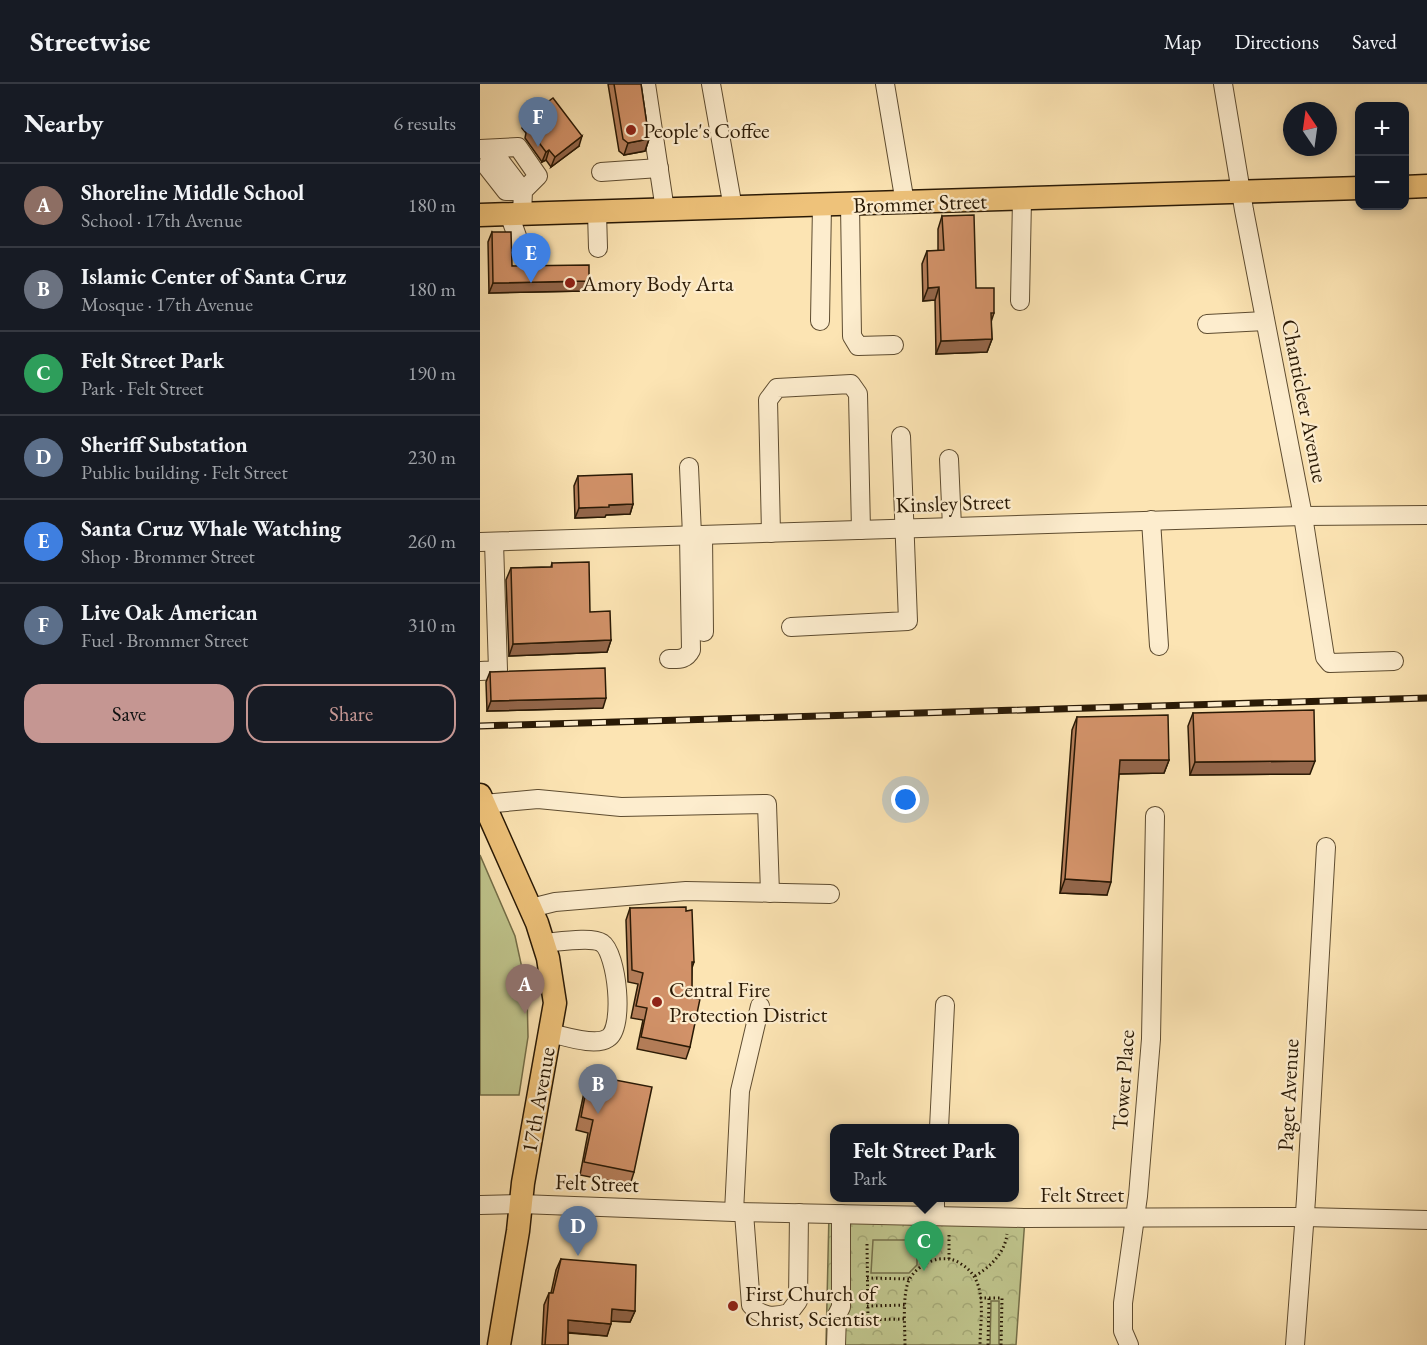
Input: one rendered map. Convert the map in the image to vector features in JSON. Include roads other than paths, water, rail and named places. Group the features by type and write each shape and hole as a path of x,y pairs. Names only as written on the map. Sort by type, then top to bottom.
{"main road":[{"path":"1409,187 1427,186"},
{"name":"Brommer Street","path":"480,215 1355,188"},
{"name":"17th Avenue","path":"482,799 531,908 543,944 555,1003 499,1345"}],"street":[{"path":"646,84 665,210"},
{"path":"711,84 733,208"},
{"path":"885,84 905,203"},
{"name":"Chanticleer Avenue","path":"1223,84 1265,321 1303,516 1325,657 1330,663 1394,661"},
{"path":"522,250 515,214 523,191 538,176 518,147 485,149 488,168 506,191 523,191"},
{"path":"601,172 659,168"},
{"path":"1020,301 1022,200"},
{"path":"850,204 852,336 858,346 894,345"},
{"path":"820,321 822,205"},
{"path":"597,212 598,248"},
{"path":"1207,324 1265,321"},
{"path":"771,532 768,400 777,388 851,384 858,394 861,530"},
{"path":"791,627 908,621 901,436"},
{"path":"950,459 952,527"},
{"path":"689,467 704,632"},
{"name":"Kinsley Street","path":"487,542 1151,520 1427,515"},
{"path":"1151,520 1159,646"},
{"path":"669,659 683,659 691,650 695,535"},
{"path":"480,671 498,670 487,542"},
{"path":"482,799 538,799 621,807 767,804 770,893"},
{"name":"Tower Place","path":"1129,1345 1123,1331 1123,1303 1135,1219 1151,1039 1155,816"},
{"name":"Paget Avenue","path":"1294,1345 1305,1217 1326,847"},
{"path":"531,908 555,902 686,891 830,894"},
{"path":"543,944 583,940 601,942 606,946 617,983 618,1012 615,1030 611,1037 604,1040 583,1040 550,1033"},
{"path":"939,1124 945,1005"},
{"path":"760,1006 740,1091 739,1213 751,1305 760,1314 766,1316 789,1313 798,1301 798,1214"},
{"path":"935,1202 935,1216"},
{"name":"Felt Street","path":"480,1205 521,1204 798,1214 1135,1219 1305,1217 1427,1220"},
{"path":"836,1345 837,1320 841,1307 841,1214"}],"railway":[{"path":"480,726 1427,698"}],"place":[{"name":"People's Coffee","path":"631,130"},
{"name":"Live Oak American","path":"538,147"},
{"name":"Santa Cruz Whale Watching","path":"531,283"},
{"name":"Amory Body Arta","path":"570,283"},
{"name":"Central Fire Protection District","path":"657,1002"},
{"name":"Shoreline Middle School","path":"525,1014"},
{"name":"Islamic Center of Santa Cruz","path":"598,1114"},
{"name":"Sheriff Substation","path":"578,1256"},
{"name":"Felt Street Park","path":"924,1271"},
{"name":"First Church of Christ, Scientist","path":"733,1306"}]}
